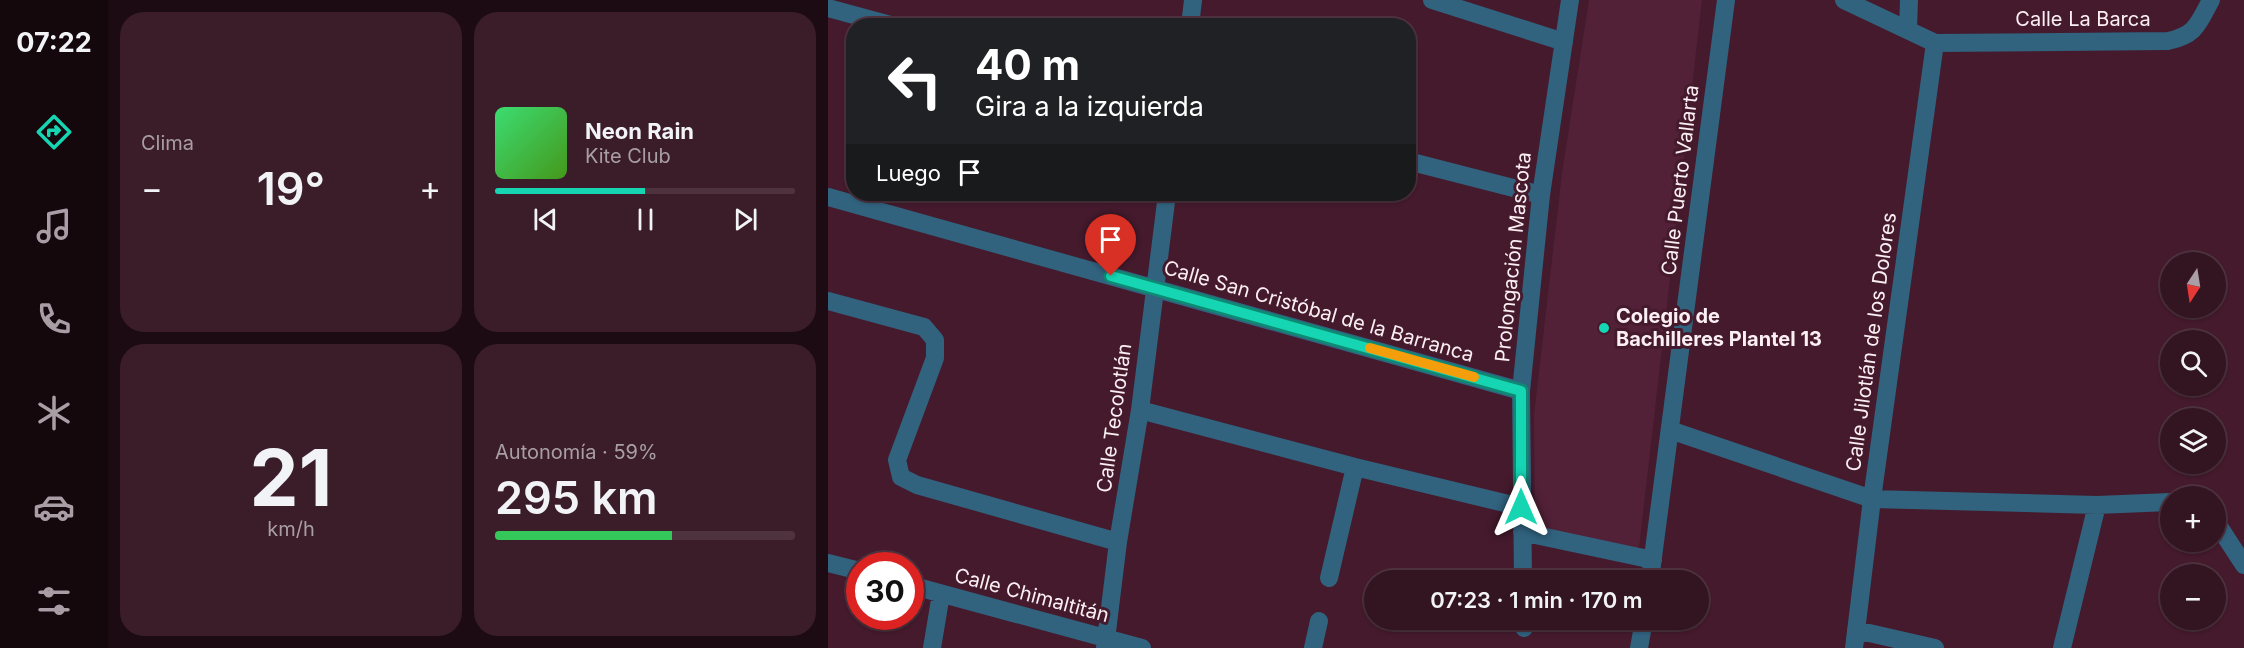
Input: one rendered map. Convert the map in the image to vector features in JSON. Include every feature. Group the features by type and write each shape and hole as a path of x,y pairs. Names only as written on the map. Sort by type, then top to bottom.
{"street":[{"path":"1191,18 1193,0"},
{"path":"1432,0 1564,42"},
{"name":"Prolongación Mascota","path":"1523,570 1521,391 1541,195 1570,0"},
{"name":"Calle Puerto Vallarta","path":"1652,570 1726,0"},
{"path":"1844,0 1935,43"},
{"path":"1908,30 1909,0"},
{"name":"Calle La Barca","path":"1935,43 2168,41 2184,38 2196,26 2211,0"},
{"path":"828,8 865,18"},
{"name":"Calle Jilotlán de los Dolores","path":"1855,639 1935,43"},
{"path":"1416,163 1541,195"},
{"name":"Calle San Cristóbal de la Barranca","path":"828,197 1521,391"},
{"name":"Calle Tecolotlán","path":"1106,643 1118,542 1140,410 1166,201"},
{"path":"828,301 924,327 935,340 935,358 897,460 902,477 916,485 1118,542"},
{"path":"1140,410 1355,467 1521,507"},
{"path":"1670,430 1872,499 2097,505 2160,502"},
{"path":"1329,578 1355,467"},
{"path":"2062,648 2097,505"},
{"path":"1522,532 1653,560"},
{"path":"2226,537 2244,565"},
{"path":"828,562 846,567"},
{"name":"Calle Chimaltitán","path":"924,589 1106,643 1142,648"},
{"path":"932,648 941,594"},
{"path":"1313,648 1319,621"},
{"path":"1640,648 1643,630"},
{"path":"1855,639 1935,648"}],"shaded area":[{"name":"Colegio de Bachilleres Plantel 13","path":"1589,0 1702,0 1639,548 1535,528 1534,415 1562,173"}],"slow traffic":[{"path":"1370,348 1474,377"}],"place":[{"name":"Colegio de Bachilleres Plantel 13","path":"1604,328"}],"route":[{"path":"1111,276 1521,391 1521,507"}]}
